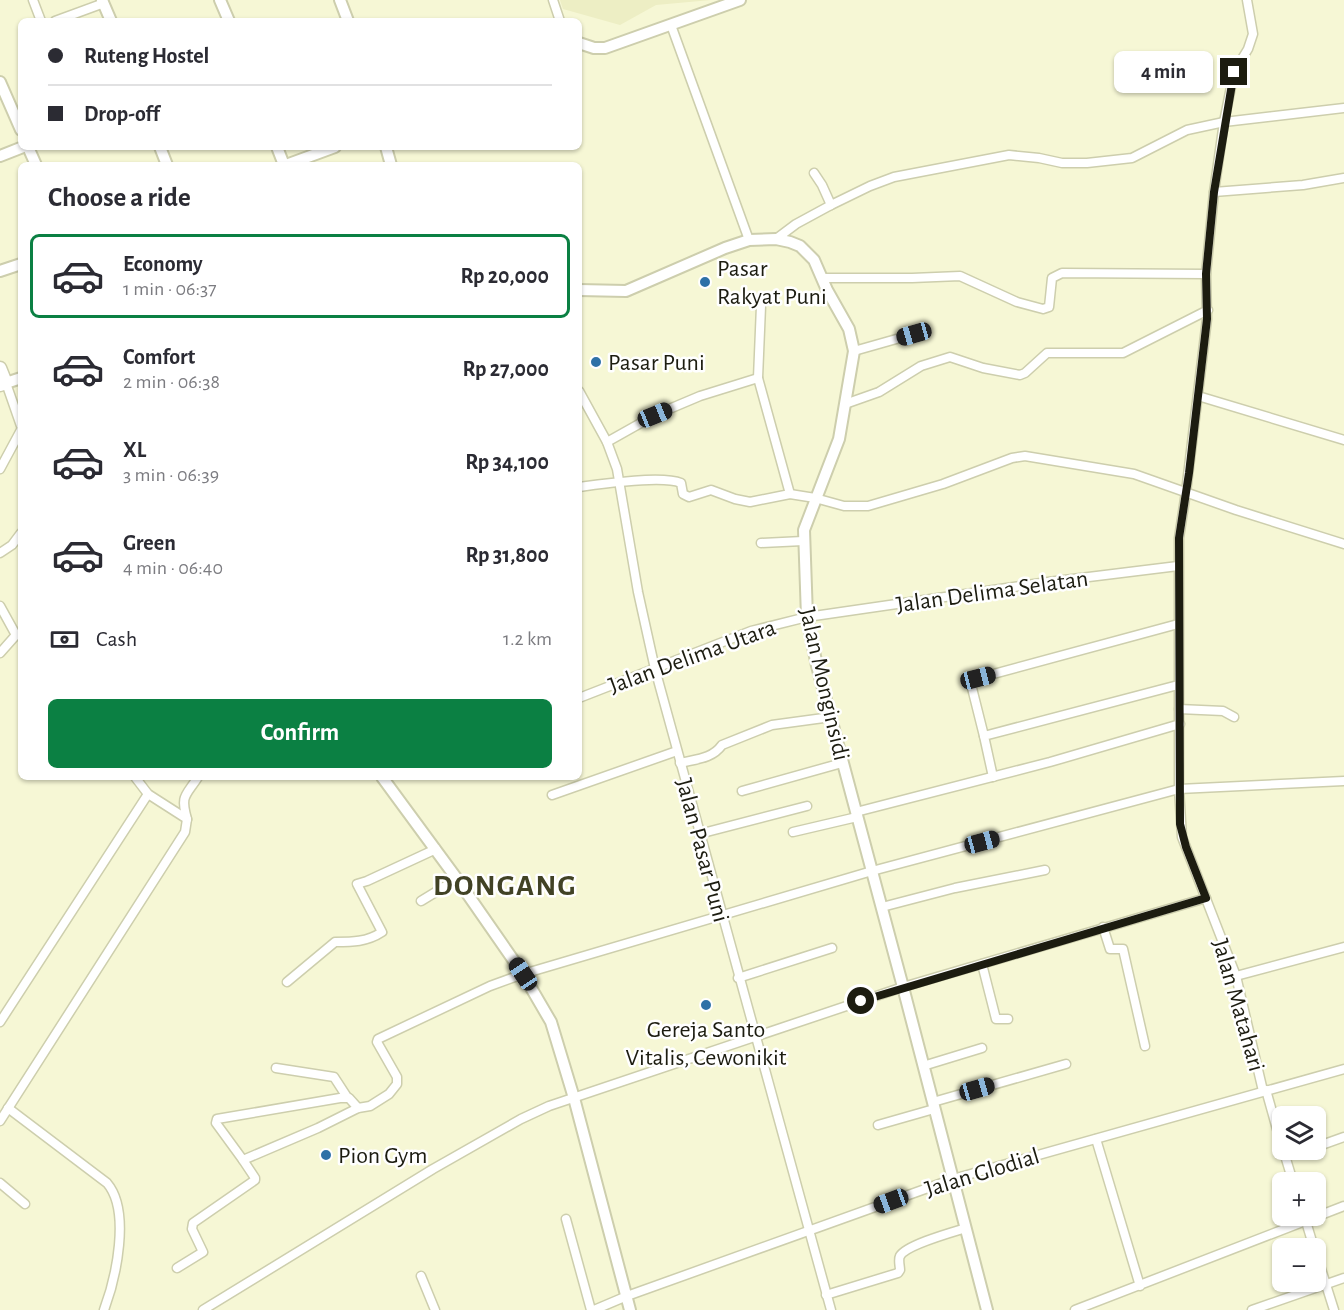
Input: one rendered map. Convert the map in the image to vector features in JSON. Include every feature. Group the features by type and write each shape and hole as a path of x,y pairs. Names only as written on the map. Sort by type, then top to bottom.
{"main road":[{"path":"0,368 3,384"}],"street":[{"path":"33,0 40,18"},
{"path":"220,0 228,18"},
{"path":"340,0 347,18"},
{"path":"553,0 559,18"},
{"path":"582,44 594,48 605,48 740,0"},
{"name":"Jalan Matahari","path":"1247,0 1253,34 1234,72 1224,122 1206,274 1208,310 1179,538 1179,789 1181,833 1236,976 1272,1113"},
{"path":"63,18 103,2 110,18"},
{"path":"671,25 749,240"},
{"path":"0,82 18,123"},
{"path":"776,238 831,205 894,177 1009,155 1062,163 1132,158 1187,130 1224,122 1344,108"},
{"path":"0,156 18,149"},
{"path":"293,162 327,150"},
{"path":"814,173 831,205"},
{"path":"1214,192 1303,185 1344,178"},
{"name":"Jalan Monginsidi","path":"582,290 626,291 725,248 749,240 776,238 790,242 807,252 814,260 849,329 854,351 839,439 806,522 803,541 807,617 842,763 987,1310"},
{"path":"0,271 18,265"},
{"path":"822,278 960,276 1017,302 1043,309 1049,306 1052,278 1062,273 1206,274"},
{"path":"761,306 758,378 790,494"},
{"path":"845,404 879,392 921,366 950,357 983,368 1020,375 1047,353 1123,353 1208,310"},
{"path":"854,351 914,334"},
{"path":"607,442 655,415 700,396 758,378"},
{"path":"18,379 3,384 18,421"},
{"path":"1198,396 1344,440"},
{"name":"Jalan Pasar Puni","path":"582,397 607,442 620,482 630,546 655,669 831,1310"},
{"path":"0,468 18,434"},
{"path":"582,487 620,482 678,481 682,484 683,494 686,496 711,490 750,502 790,494 844,506 868,506 943,484 1012,458 1025,456 1134,474 1344,544"},
{"path":"0,553 12,545 18,537"},
{"path":"761,543 803,541"},
{"name":"Jalan Delima Selatan","path":"807,617 1048,582 1178,566"},
{"path":"0,606 18,634 0,653"},
{"name":"Jalan Delima Utara","path":"582,697 752,631 807,617"},
{"path":"993,777 971,684 975,678 1178,624"},
{"path":"984,736 1178,685"},
{"path":"1179,709 1222,711 1234,717"},
{"path":"680,763 711,755 717,752 722,745 772,724 831,717"},
{"path":"793,832 1180,724"},
{"path":"552,795 677,751"},
{"path":"742,791 842,763"},
{"path":"137,780 148,794 187,819"},
{"path":"0,1121 183,838 187,819 183,806 184,797 196,780"},
{"path":"384,780 436,849 523,974 554,1028 630,1310"},
{"path":"243,1160 358,1108 370,1106 389,1094 397,1084 397,1077 377,1042 378,1039 490,986 523,974 872,871 1179,789 1344,781"},
{"path":"0,1022 148,794"},
{"path":"699,834 807,806"},
{"path":"287,982 335,942 352,943 371,939 382,932 357,883 367,881 436,849"},
{"path":"882,907 948,890 1045,870"},
{"path":"421,901 457,879"},
{"path":"203,1310 433,1169 521,1119 574,1098 903,987 1206,898"},
{"path":"1103,927 1110,949 1122,948 1145,1046"},
{"path":"1236,976 1344,947"},
{"path":"738,978 832,948"},
{"path":"982,964 996,1020 1008,1019"},
{"path":"923,1066 982,1048"},
{"path":"878,1125 1066,1064"},
{"path":"276,1068 334,1077 347,1097 358,1108"},
{"name":"Jalan Glodial","path":"592,1310 953,1179 1344,1069"},
{"path":"177,1268 203,1252 192,1229 193,1223 255,1180 216,1123 218,1119 347,1097"},
{"path":"8,1108 113,1189 120,1216 115,1278 104,1310"},
{"path":"1326,1143 1344,1137"},
{"path":"1096,1139 1140,1286"},
{"path":"0,1183 25,1204"},
{"path":"1326,1212 1344,1206"},
{"path":"566,1218 592,1310"},
{"path":"1075,1310 1286,1226"},
{"path":"826,1295 898,1273 899,1259 903,1253 926,1241 966,1228"},
{"path":"421,1276 435,1310"},
{"path":"1326,1285 1344,1278"},
{"path":"1326,1288 1334,1310"},
{"path":"1252,1310 1305,1292"}],"shaded area":[{"path":"560,0 711,0 656,5 620,25 563,9"}],"place":[{"name":"Pasar Rakyat Puni","path":"705,282"},
{"name":"Pasar Puni","path":"596,362"},
{"name":"Gereja Santo Vitalis, Cewonikit","path":"706,1005"},
{"name":"Pion Gym","path":"326,1155"}],"district":[{"name":"DONGANG","path":"505,885"}],"route":[{"path":"861,1001 1206,898 1181,833 1180,824 1179,538 1208,310 1206,274 1214,192 1234,72"}]}
